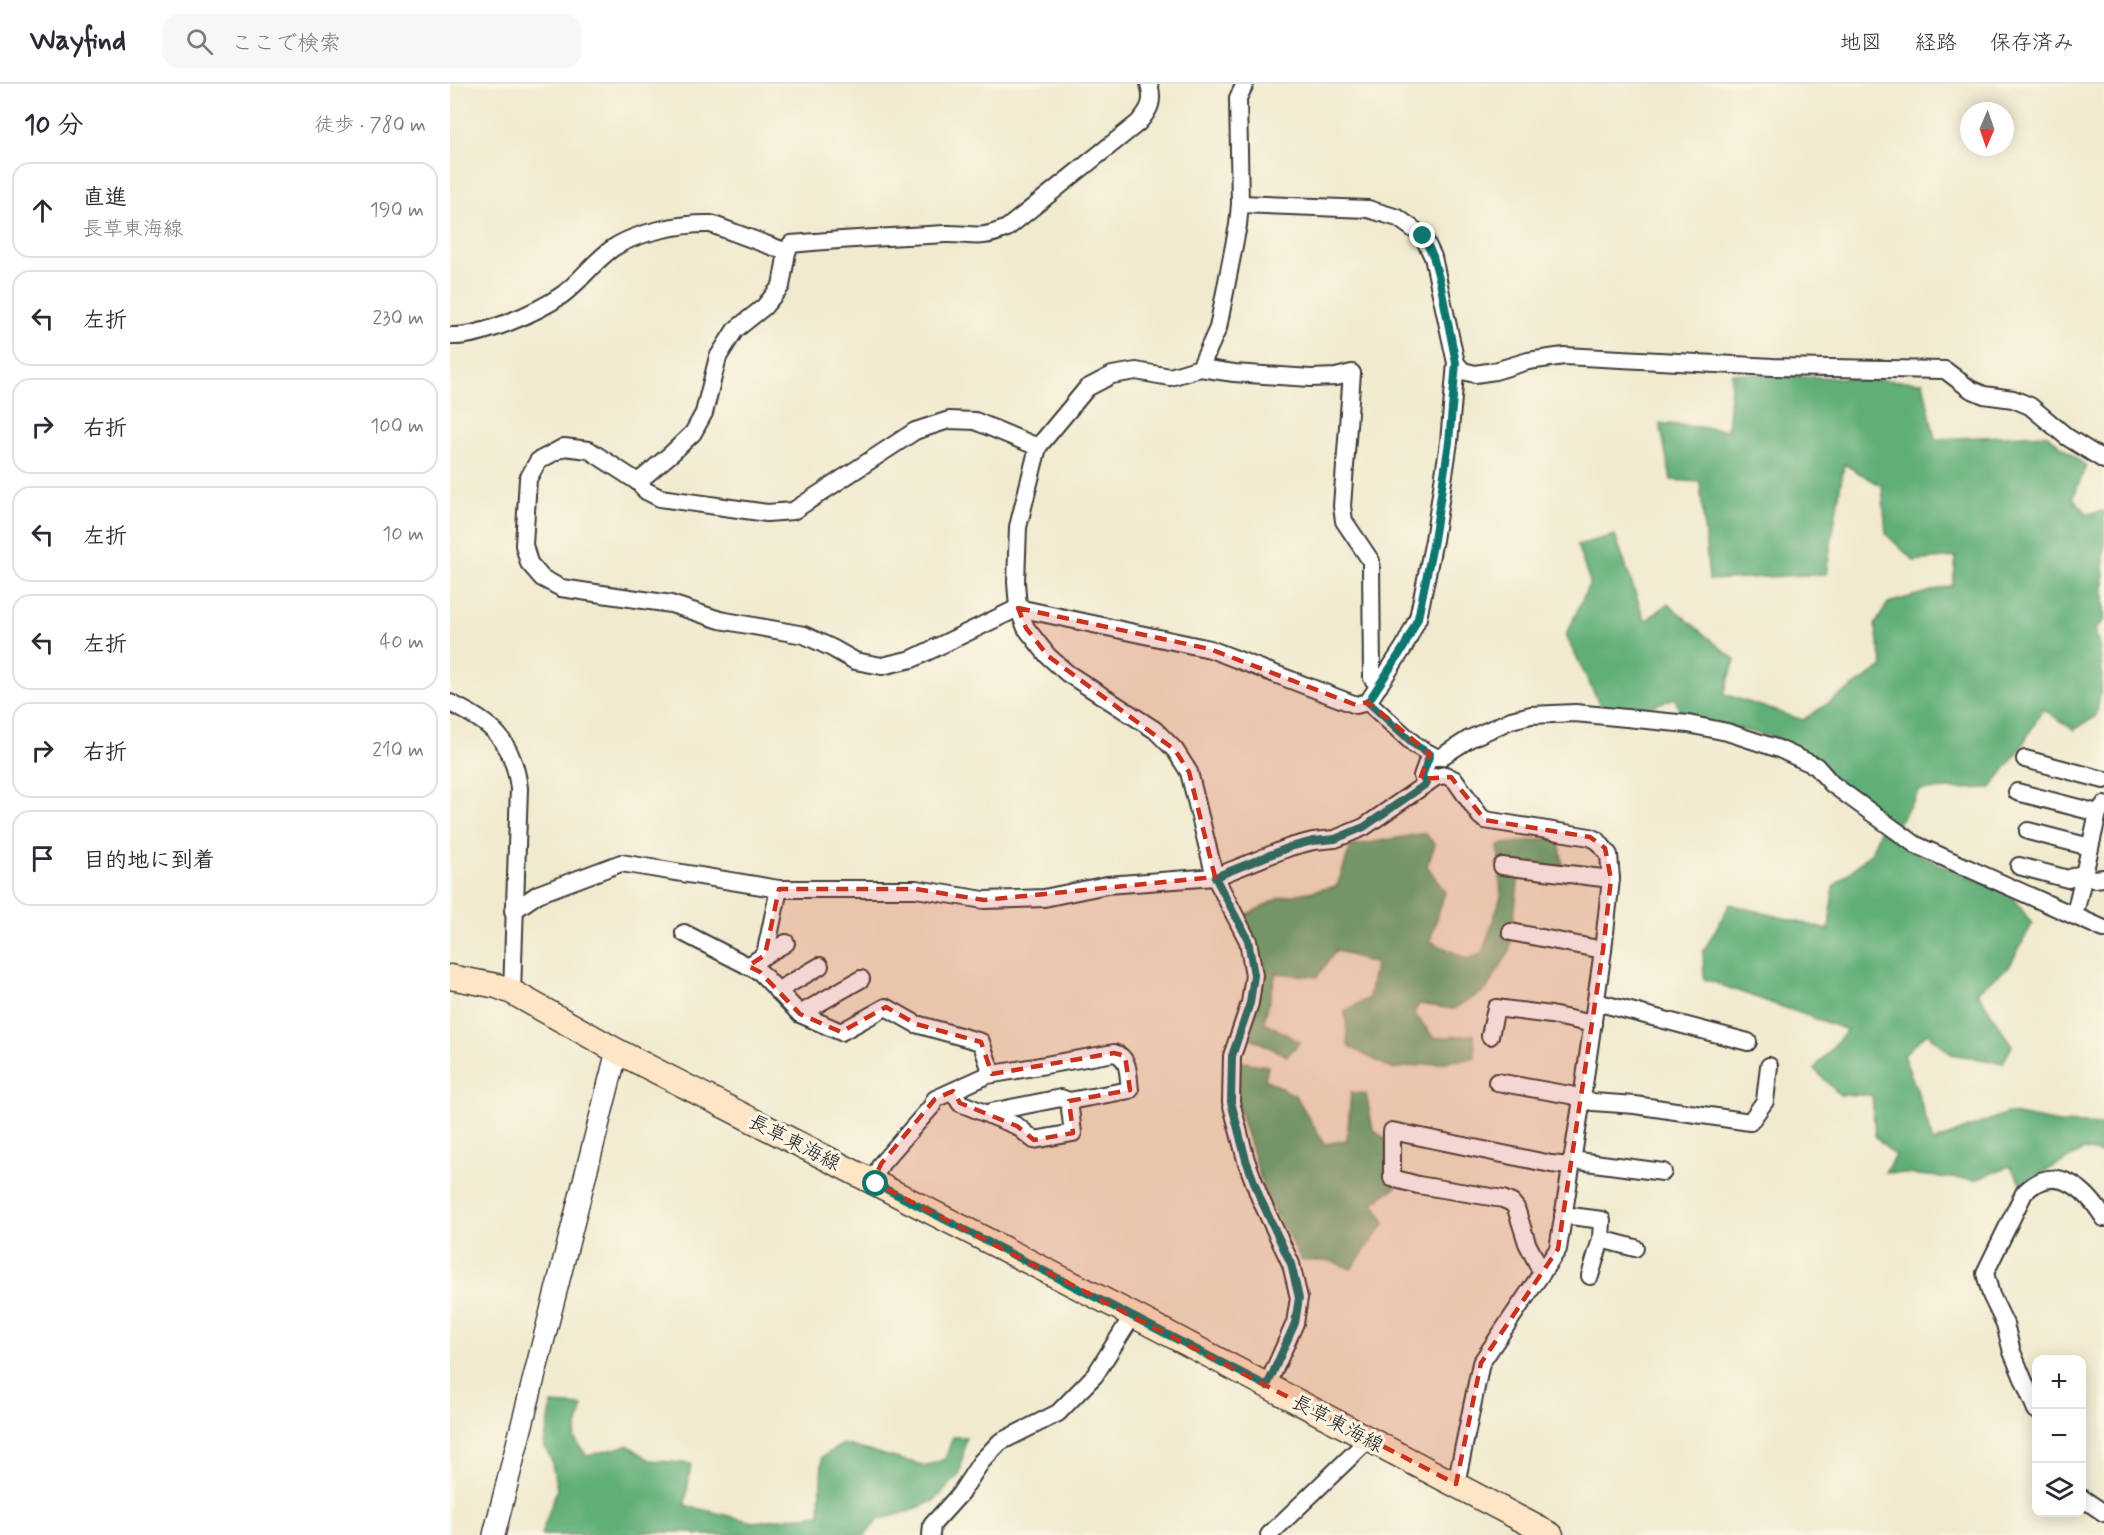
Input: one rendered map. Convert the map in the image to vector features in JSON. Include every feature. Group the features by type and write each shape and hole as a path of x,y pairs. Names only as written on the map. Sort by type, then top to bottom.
{"main road":[{"name":"長草東海線","path":"450,977 497,986 512,992 617,1051 1133,1315 1551,1535"}],"street":[{"path":"638,482 693,433 704,413 718,357 735,330 764,307 781,286 787,252 791,244 857,238 948,234 980,237 994,234 1006,228 1138,123 1151,106 1149,84"},
{"path":"1200,368 1218,328 1240,204 1238,98 1245,84"},
{"path":"1038,447 975,421 949,420 915,431 793,511 767,513 660,498 646,491 638,482 589,450 564,447 538,461 528,479 524,545 529,563 542,578 561,588 671,604 720,620 804,635 855,662 882,666 912,659 1018,608 1210,649 1356,705 1368,702 1404,647 1418,618 1434,540 1449,442 1456,363 1433,256 1423,236 1398,218 1368,209 1240,204"},
{"path":"450,336 483,331 541,307 562,295 613,248 635,238 673,227 711,224 787,252"},
{"path":"1456,363 1463,371 1475,374 1495,371 1528,361 1564,356 1773,367 1945,370 1970,389 1984,395 2013,399 2030,406 2067,437 2104,460"},
{"path":"1267,1386 1295,1323 1299,1298 1291,1264 1260,1198 1246,1160 1231,1102 1232,1056 1250,1003 1254,975 1248,940 1215,877 1189,772 1175,750 1155,730 1067,673 1048,656 1026,628 1018,608 1016,582 1018,527 1038,447 1087,388 1112,375 1136,371 1170,377 1200,368 1234,373 1311,378 1336,377 1352,373 1342,506 1344,521 1371,561 1372,678 1379,686"},
{"path":"1368,702 1415,745 1436,757 1441,757 1469,739 1511,720 1531,715 1575,713 1688,724 1727,732 1779,749 1816,766 1832,784 1916,845 2104,929"},
{"path":"450,703 467,711 498,733 517,766 519,788 512,992"},
{"path":"1426,784 1422,776 1430,754"},
{"path":"2025,759 2104,780"},
{"path":"513,911 538,894 621,863 779,889 916,889 984,900 1044,898 1107,885 1215,877 1290,847 1313,841 1335,839 1364,827 1436,777 1445,775 1451,777 1485,820 1590,837 1598,841 1609,855 1611,879 1593,1024 1558,1249 1481,1363 1456,1484"},
{"path":"2017,792 2101,809 2095,843 2073,915"},
{"path":"2028,831 2095,843"},
{"path":"1502,866 1611,879"},
{"path":"2019,866 2068,879 2078,875 2094,879 2104,878"},
{"path":"765,955 779,889"},
{"path":"1511,932 1603,950"},
{"path":"684,933 760,972 800,1014 841,1032 886,1008 916,1024 981,1042 993,1074"},
{"path":"748,966 786,943"},
{"path":"777,991 820,966"},
{"path":"800,1014 861,979"},
{"path":"1596,1002 1748,1042"},
{"path":"1490,1036 1496,1008 1551,1015 1593,1024"},
{"path":"494,1535 617,1051"},
{"path":"873,1182 881,1164 932,1106 935,1099 993,1074 1114,1053 1125,1059 1130,1090 1069,1101 1061,1098 991,1112 989,1115"},
{"path":"1497,1082 1582,1099 1750,1122 1764,1101 1769,1066"},
{"path":"953,1091 960,1103 1017,1126 1034,1140 1073,1133 1069,1101"},
{"path":"1542,1273 1527,1243 1516,1208 1512,1203 1503,1199 1418,1185 1392,1178 1392,1131 1551,1164 1571,1163 1663,1172"},
{"path":"2037,1409 2012,1352 2005,1324 1991,1295 1985,1273 2024,1193 2034,1183 2044,1179 2068,1182 2082,1189 2104,1218"},
{"path":"1563,1215 1602,1220 1601,1239 1590,1276"},
{"path":"1601,1239 1635,1248"},
{"path":"931,1535 932,1525 960,1494 981,1462 1000,1442 1058,1413 1095,1375 1133,1315"},
{"path":"1269,1535 1369,1439"},
{"path":"2086,1501 2104,1513"}],"highlighted area":[{"path":"1018,608 1210,649 1356,705 1368,702 1430,754 1420,779 1451,777 1485,820 1590,837 1605,848 1611,879 1603,950 1558,1249 1481,1363 1456,1484 873,1182 881,1164 935,1099 953,1091 960,1103 1017,1126 1034,1140 1073,1133 1069,1101 1130,1090 1125,1056 1114,1053 992,1074 981,1042 916,1024 886,1007 841,1032 800,1014 760,972 748,966 765,955 779,889 916,889 984,900 1215,877 1189,772 1175,750 1048,656 1026,628"}],"green space":[{"path":"1732,373 1923,382 1935,439 2046,434 2086,466 2073,498 2088,514 2104,511 2104,621 2095,629 2102,672 2096,716 2074,730 2043,709 2020,749 1991,788 1920,790 1897,825 1780,739 1681,715 1675,698 1641,710 1601,707 1566,636 1590,582 1577,545 1615,535 1645,621 1668,604 1735,660 1724,694 1803,720 1883,667 1875,625 1888,603 1953,585 1956,557 1914,561 1886,534 1882,486 1844,464 1826,574 1709,580 1700,482 1671,480 1660,423 1727,430"},
{"path":"1880,830 1922,856 2012,896 2032,924 2009,967 1977,991 2012,1046 2003,1063 1951,1054 1927,1033 1903,1055 1917,1090 1933,1142 2007,1113 2059,1123 2104,1125 2104,1154 2084,1150 2022,1184 2010,1166 1975,1180 1885,1172 1895,1156 1875,1136 1872,1095 1840,1095 1814,1069 1847,1030 1704,979 1703,952 1730,904 1829,930 1833,887 1871,853"},
{"path":"1425,833 1435,845 1427,866 1445,892 1430,941 1467,959 1482,954 1501,897 1498,845 1558,837 1566,880 1519,874 1510,950 1486,990 1453,1009 1419,1004 1414,1013 1434,1038 1474,1035 1475,1058 1392,1069 1348,1046 1345,1011 1369,998 1375,964 1336,950 1317,977 1276,973 1264,1022 1300,1042 1287,1056 1247,1036 1260,981 1241,918 1279,898 1337,886 1351,846"},
{"path":"1237,1061 1268,1066 1265,1079 1296,1096 1324,1144 1347,1140 1351,1092 1366,1094 1373,1130 1385,1139 1396,1187 1374,1202 1385,1223 1351,1269 1331,1261 1302,1261 1268,1201 1237,1104"},
{"path":"552,1404 583,1406 574,1438 587,1456 628,1445 650,1460 691,1464 685,1505 753,1522 820,1514 822,1457 843,1444 926,1466 945,1459 953,1437 966,1437 960,1474 935,1500 910,1511 878,1520 865,1535 696,1535 693,1532 640,1532 638,1535 541,1535 557,1489 551,1459 544,1445"}],"route":[{"path":"876,1184 1267,1386 1295,1323 1299,1298 1291,1264 1260,1198 1246,1160 1231,1102 1232,1056 1250,1003 1254,975 1248,940 1215,877 1290,847 1313,841 1335,839 1364,827 1426,784 1422,776 1430,754 1415,745 1368,702 1404,647 1418,618 1434,540 1449,442 1456,363 1440,282 1433,256 1423,236"}]}
